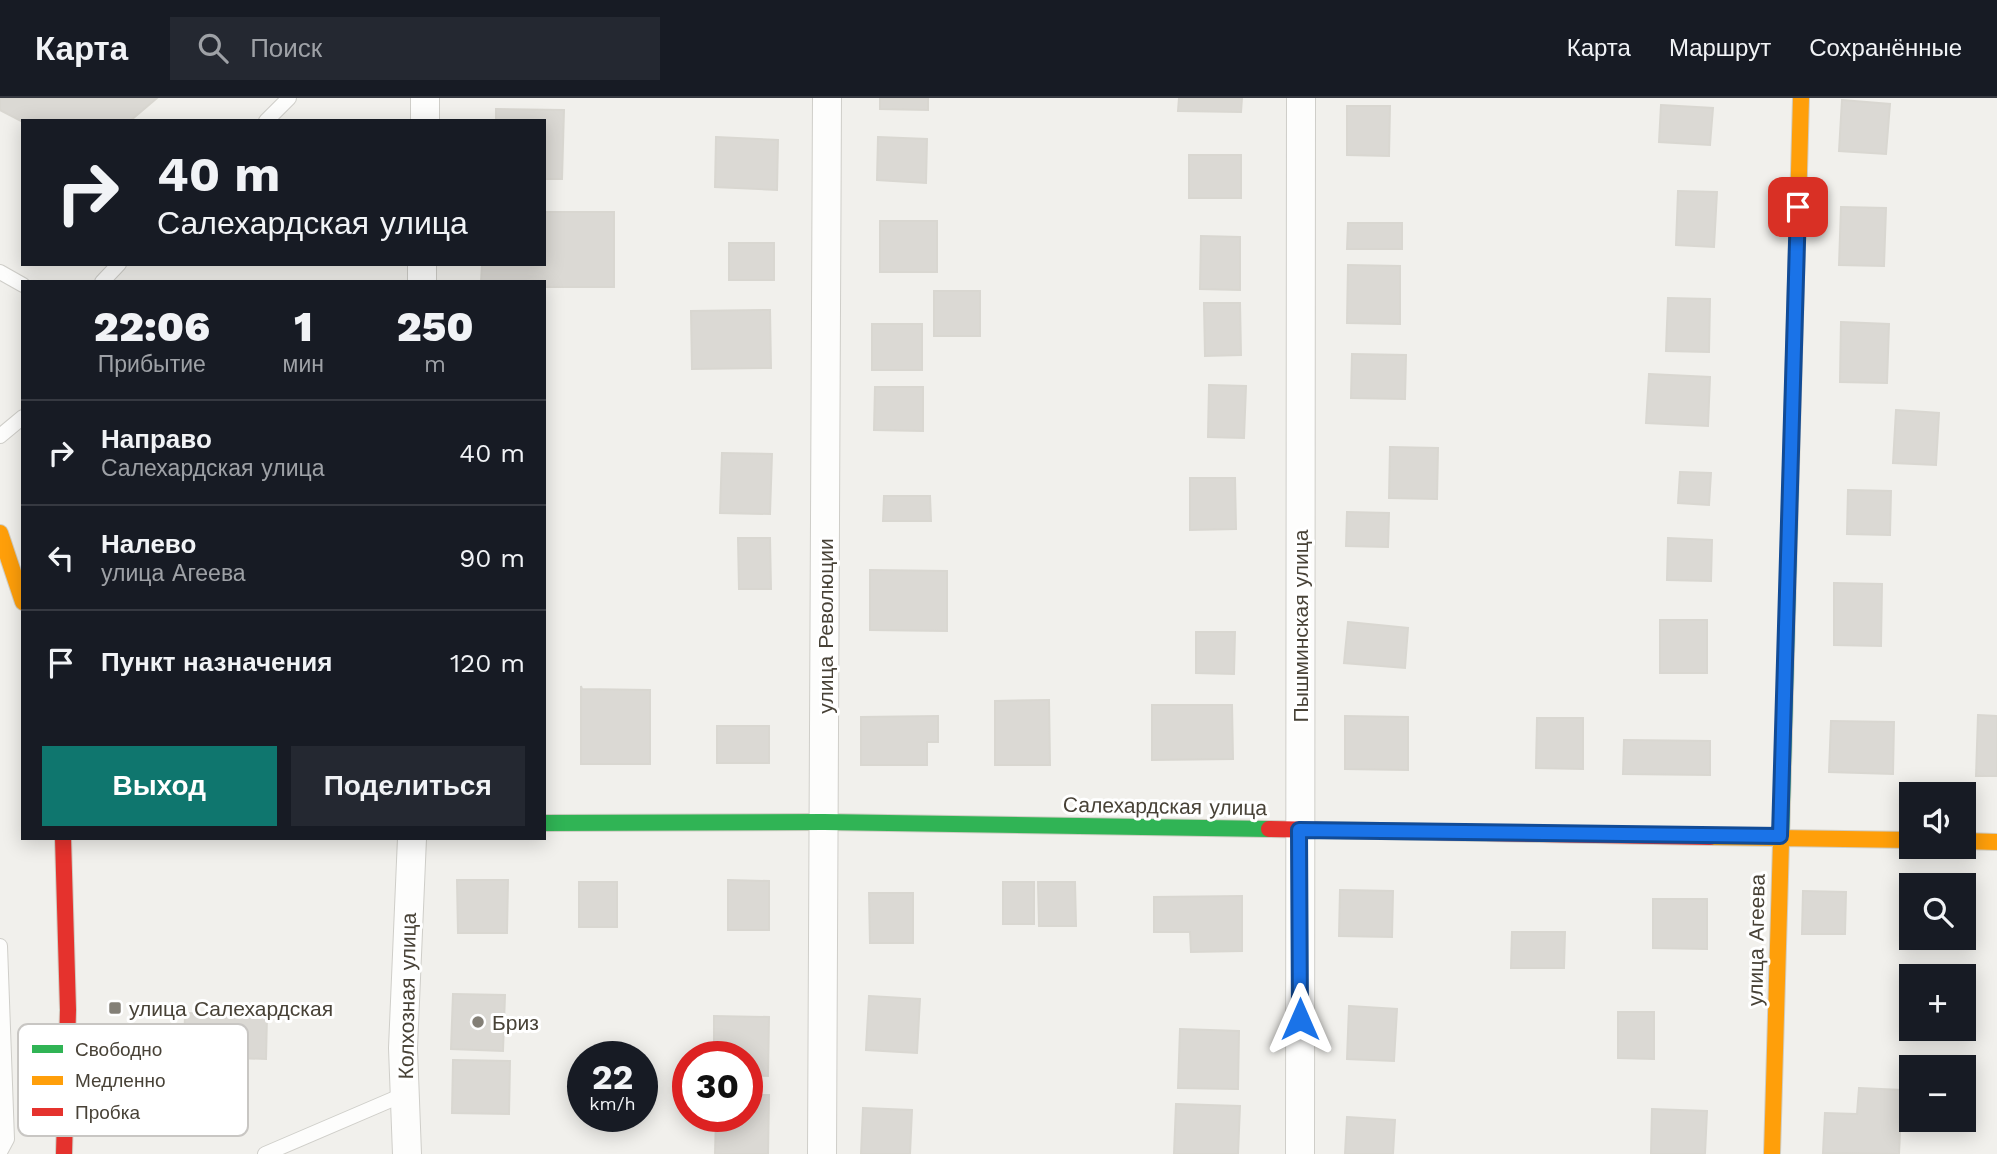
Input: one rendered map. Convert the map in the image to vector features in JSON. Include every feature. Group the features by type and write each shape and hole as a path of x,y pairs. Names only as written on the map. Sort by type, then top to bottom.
{"street":[{"path":"425,98 425,119"},
{"name":"улица Революции","path":"822,1154 827,98"},
{"name":"Пышминская улица","path":"1300,1154 1301,98"},
{"name":"улица Агеева","path":"1772,1154 1801,98"},
{"path":"0,533 21,596"},
{"name":"Салехардская улица","path":"546,823 824,822 1899,840"},
{"path":"63,840 68,1024"},
{"name":"Колхозная улица","path":"407,1154 403,1048 412,840"},
{"path":"1976,841 1997,842"},
{"path":"64,1136 64,1154"}],"lane":[{"path":"268,119 289,98"},
{"path":"104,280 117,266"},
{"path":"0,272 21,284"},
{"path":"0,436 21,419"},
{"path":"0,946 7,1139 0,1152"},
{"path":"265,1154 405,1094"}],"building":[{"path":"0,98 157,98 132,119 21,121 0,110"},
{"path":"880,98 928,98 928,110 880,109"},
{"path":"1179,98 1242,98 1241,112 1178,111"},
{"path":"1842,100 1890,104 1886,154 1839,151"},
{"path":"1661,105 1713,108 1710,145 1659,142"},
{"path":"1347,106 1390,106 1389,156 1347,155"},
{"path":"496,109 564,110 562,179 546,179 546,119 496,119"},
{"path":"716,137 778,140 777,190 715,187"},
{"path":"878,137 927,139 926,183 877,180"},
{"path":"1189,155 1241,155 1241,198 1189,198"},
{"path":"1678,191 1717,192 1714,247 1676,245"},
{"path":"1841,207 1886,208 1884,266 1839,265"},
{"path":"546,212 614,212 614,287 546,287 546,280 481,280 482,266 546,266"},
{"path":"880,221 937,221 937,272 880,272"},
{"path":"1348,223 1402,223 1402,249 1347,249"},
{"path":"1201,236 1240,237 1240,290 1200,289"},
{"path":"729,243 774,243 774,280 729,280"},
{"path":"1348,265 1400,266 1400,324 1347,323"},
{"path":"934,291 980,291 980,336 934,336"},
{"path":"1668,298 1710,299 1709,352 1666,351"},
{"path":"1204,303 1240,303 1241,355 1205,356"},
{"path":"770,310 771,368 692,369 691,311"},
{"path":"1841,322 1889,324 1887,383 1840,382"},
{"path":"872,324 922,324 922,370 872,370"},
{"path":"1352,354 1406,355 1405,399 1351,398"},
{"path":"1649,374 1710,377 1708,426 1646,423"},
{"path":"1209,385 1246,386 1244,438 1208,437"},
{"path":"875,387 923,387 923,431 874,430"},
{"path":"1896,410 1939,413 1936,465 1893,463"},
{"path":"1390,447 1438,448 1437,499 1389,498"},
{"path":"722,453 772,454 770,514 720,513"},
{"path":"1680,472 1711,473 1709,505 1678,503"},
{"path":"1190,478 1235,478 1236,529 1190,530"},
{"path":"1848,490 1891,491 1890,535 1847,534"},
{"path":"884,496 930,496 931,521 883,521"},
{"path":"1347,512 1389,513 1388,547 1346,546"},
{"path":"738,538 770,538 771,589 739,589"},
{"path":"1668,538 1712,540 1711,581 1667,580"},
{"path":"870,570 947,571 947,631 870,630"},
{"path":"1834,583 1882,584 1881,646 1834,645"},
{"path":"1660,620 1707,620 1707,673 1660,673"},
{"path":"1348,622 1408,628 1405,668 1344,663"},
{"path":"1196,632 1235,632 1234,674 1196,673"},
{"path":"581,686 582,689 650,690 650,764 581,764"},
{"path":"1049,700 1050,765 995,765 995,701"},
{"path":"1152,705 1232,705 1233,759 1152,760"},
{"path":"1978,715 1997,716 1997,776 1976,776"},
{"path":"938,716 938,742 927,742 927,765 861,765 861,717"},
{"path":"1345,716 1408,717 1408,770 1345,769"},
{"path":"1537,718 1583,718 1583,769 1536,768"},
{"path":"1831,721 1894,722 1893,774 1829,772"},
{"path":"717,726 769,726 769,763 717,763"},
{"path":"1624,740 1710,741 1710,775 1623,774"},
{"path":"457,880 508,880 507,933 458,933"},
{"path":"728,880 769,881 769,930 728,930"},
{"path":"579,882 617,882 617,927 579,927"},
{"path":"1003,882 1034,882 1034,924 1003,924"},
{"path":"1038,882 1075,882 1076,926 1039,926"},
{"path":"1340,890 1393,891 1392,937 1339,936"},
{"path":"1803,891 1846,892 1845,934 1802,934"},
{"path":"869,893 913,893 913,943 870,943"},
{"path":"1242,896 1242,951 1191,952 1190,932 1154,932 1154,897"},
{"path":"1653,899 1707,899 1707,949 1653,948"},
{"path":"1512,932 1565,932 1564,968 1511,968"},
{"name":"Бриз","path":"453,994 505,995 503,1051 451,1049"},
{"path":"869,996 920,999 917,1053 866,1050"},
{"path":"1349,1006 1397,1009 1394,1061 1347,1059"},
{"path":"1618,1012 1654,1012 1654,1059 1618,1058"},
{"path":"185,1013 267,1015 266,1059 248,1058 248,1024 185,1024"},
{"path":"714,1016 769,1017 768,1076 763,1076 763,1041 714,1041"},
{"path":"1180,1029 1239,1031 1238,1089 1178,1088"},
{"path":"453,1060 510,1061 509,1114 452,1113"},
{"path":"1859,1088 1899,1090 1899,1154 1823,1153 1825,1113 1857,1114"},
{"path":"763,1095 769,1095 768,1154 715,1154 716,1132 763,1132"},
{"path":"1176,1104 1240,1106 1238,1154 1174,1154"},
{"path":"863,1108 912,1110 910,1154 861,1154"},
{"path":"1652,1109 1707,1111 1705,1154 1651,1154"},
{"path":"1347,1117 1395,1120 1393,1154 1345,1154"}],"traffic: fast":[{"path":"1781,842 1791,466"},
{"path":"546,823 824,822 1269,829"}],"traffic: slow":[{"path":"1791,466 1801,98"},
{"path":"0,533 21,596"},
{"path":"1710,837 1899,840"},
{"path":"1976,841 1997,842"},
{"path":"1772,1154 1781,842"}],"traffic: jam":[{"path":"1269,829 1710,837"},
{"path":"63,840 68,1024"},
{"path":"64,1136 64,1154"}],"place":[{"name":"улица Салехардская","path":"115,1008"},
{"name":"Бриз","path":"478,1022"}],"route":[{"path":"1300,1019 1299,830 1780,836 1798,207"}]}
